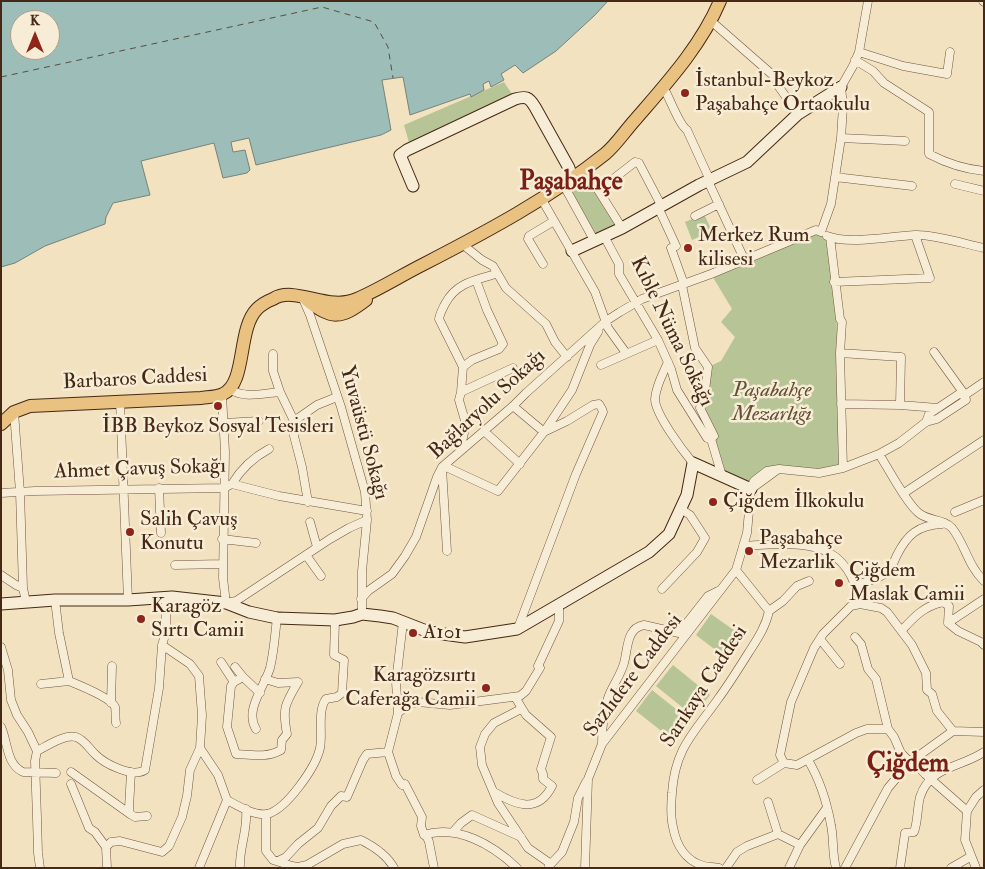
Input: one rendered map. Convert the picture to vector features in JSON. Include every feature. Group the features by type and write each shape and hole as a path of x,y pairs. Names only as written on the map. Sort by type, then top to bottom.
{"main road":[{"path":"301,296 319,310 334,315 346,314 375,290 462,244 568,181 606,153 664,87 711,21 720,1"},
{"name":"Barbaros Caddesi","path":"1,424 14,412 30,406 120,400 201,398 226,392 235,381 248,323 257,309 275,297 285,295 301,296"}],"street":[{"path":"572,251 622,228 659,206 747,162 798,114 841,87 859,52 868,1"},
{"path":"711,21 775,77 778,87 798,114"},
{"path":"859,52 903,66 947,74 950,52"},
{"path":"855,60 873,71 884,83 929,112 929,154 947,163 984,171"},
{"path":"664,87 682,127 687,130 708,176 708,181 745,260"},
{"path":"821,232 831,204 841,138 843,106 841,87"},
{"path":"413,186 400,155 407,150 521,98 530,99 569,168 568,181"},
{"path":"841,138 905,141"},
{"path":"599,190 635,162 639,163 659,206 676,246 671,248 683,285 696,348 708,367 700,408 714,436 711,439 722,476"},
{"path":"585,169 622,228"},
{"path":"835,177 912,186"},
{"name":"Kıble Nüma Sokağı","path":"568,181 599,238 619,264 619,274 658,340 668,362 677,390 707,438 711,439"},
{"path":"955,184 984,191"},
{"path":"541,198 595,292 608,328 626,353"},
{"path":"694,216 719,204"},
{"path":"543,264 528,239 529,236 554,221"},
{"path":"447,551 443,466 498,491 544,432 572,390 590,345 606,321 642,299 683,285 816,230 830,237 847,239 895,237 915,234 984,248"},
{"path":"834,282 930,278 915,234"},
{"path":"830,237 834,282 842,322 840,353 843,468"},
{"path":"462,244 493,266 506,288 546,324 555,342 567,356"},
{"path":"460,451 466,424 458,400 461,392 463,367 439,319 440,313 455,289 496,274"},
{"path":"463,367 472,360 499,349 502,344 476,280"},
{"name":"Yuvaüstü Sokağı","path":"301,296 310,315 338,398 365,492 367,520 361,599 362,614"},
{"name":"Bağlaryolu Sokağı","path":"361,599 368,591 392,574 405,556 416,537 436,477 443,466 513,406 606,321"},
{"path":"601,365 658,340"},
{"path":"668,362 657,385 655,401 664,421 683,451 693,463 751,489 754,481 764,473 779,469 819,473 843,468 879,454 900,443 926,422 937,419 966,400 934,352"},
{"path":"840,353 901,357 900,405"},
{"path":"273,354 273,371 280,392 294,421 294,436 308,502"},
{"path":"461,392 514,368"},
{"path":"965,396 984,382"},
{"path":"226,603 222,539 226,392 248,395 280,392"},
{"path":"926,422 928,414 959,394 965,396"},
{"path":"294,421 317,405 338,398"},
{"path":"120,400 128,600"},
{"path":"517,629 576,474 603,412 602,409 599,404 593,405 544,432"},
{"path":"841,404 938,408"},
{"path":"513,406 544,432"},
{"path":"14,412 20,492 23,588 26,602"},
{"path":"224,423 259,421"},
{"path":"484,431 520,464"},
{"path":"904,493 983,442"},
{"path":"232,484 247,466 269,448"},
{"path":"879,454 911,505 921,515 946,524 951,528 966,552 972,566 984,581"},
{"path":"1,604 55,600 128,600 166,597 226,603 248,612 277,618 335,620 362,614 393,618 429,632 465,637 517,629 650,552 669,534 687,495 693,463"},
{"name":"Ahmet Çavuş Sokağı","path":"1,493 224,488 232,484 308,502 367,511"},
{"path":"160,488 161,533"},
{"name":"Sazlıdere Caddesi","path":"585,868 588,779 602,744 736,570 747,533 751,489"},
{"path":"956,512 984,500"},
{"path":"662,588 697,552 705,538 690,514 681,508"},
{"path":"226,603 236,601 317,547 349,528 367,520"},
{"path":"310,522 317,547"},
{"path":"855,585 867,582 890,570 906,539 916,531 931,524 946,524"},
{"path":"222,539 256,543"},
{"path":"743,546 782,544 818,548 833,554 844,563 855,585 860,604"},
{"path":"306,555 321,576"},
{"path":"175,565 223,564"},
{"name":"Sarıkaya Caddesi","path":"719,868 693,862 685,855 674,832 670,817 676,766 690,737 718,699 765,626 769,611 736,570"},
{"path":"1,575 16,586 23,588"},
{"path":"769,611 783,601 797,586 809,581"},
{"path":"602,744 602,726 608,698 624,664 627,642 633,630 644,625 679,633 708,596 722,588"},
{"path":"36,751 68,737 76,737 83,740 96,756 108,764 131,772 142,772 145,770 159,688 162,645 166,632 166,597"},
{"path":"948,623 984,599"},
{"path":"55,600 58,633 70,681"},
{"path":"902,630 920,611 943,602 949,606 948,623"},
{"path":"784,763 781,750 791,702 814,648 823,634 851,606 860,604 881,608 887,612 902,630 926,673 927,690 932,694 937,711 953,731"},
{"path":"398,713 408,705 418,702 450,705 484,699 515,697 526,691 540,668 538,666 559,621 559,605"},
{"path":"256,729 252,720 255,701 266,679 271,660 277,618"},
{"path":"227,800 246,809 266,814 283,804 302,783 314,764 320,748 324,702 326,699 337,697 342,693 344,660 334,655 335,620"},
{"path":"403,622 396,682 398,713 388,752 396,776 402,785 405,784 422,817 421,826 429,842 434,868"},
{"path":"948,623 958,631 982,642 984,645"},
{"path":"855,637 861,644 868,669 876,679 888,729 894,737 900,752 967,811"},
{"path":"820,639 840,664"},
{"path":"106,847 111,842 120,841 162,852 170,846 188,796 190,770 200,748 202,716 199,676 190,664 162,645"},
{"path":"1,647 12,700 36,751 40,868"},
{"path":"220,662 234,682"},
{"path":"111,703 112,666"},
{"path":"235,667 260,693"},
{"path":"243,677 231,686 227,727 236,754 265,756 273,755 281,750 282,740 287,734 283,714 286,703 298,682 278,683 266,679"},
{"path":"41,684 70,681 88,688 115,707 116,723"},
{"path":"494,792 511,801 536,804 546,796 552,786 543,779 541,769 551,737 521,709 515,697"},
{"path":"521,709 494,723 484,734 480,747 482,765 506,816 528,848 549,866 562,852 574,822 578,798 588,779"},
{"path":"1,727 5,735 9,756 19,770 23,772 56,773"},
{"path":"757,780 784,763 797,765 808,760 824,749 856,733 867,730 888,729"},
{"path":"845,868 888,788 911,761 953,731 984,732"},
{"path":"199,868 227,800 218,775 200,748"},
{"path":"278,861 286,857 298,844 318,828 331,806 341,796 347,797 367,754 388,752"},
{"path":"900,868 905,833 914,832 917,824 920,798 930,778 948,767 984,752"},
{"path":"808,760 822,788 832,827 832,849 836,868"},
{"path":"71,772 135,817 147,816"},
{"path":"130,814 131,772"},
{"path":"71,784 89,828 95,832 106,847 107,868"},
{"path":"976,868 965,840 967,811 976,797 984,790"},
{"path":"768,802 778,834"},
{"path":"240,868 240,857 247,822 246,809"},
{"path":"789,868 800,844 826,809"},
{"path":"266,814 266,851 273,860 298,867 307,865 343,844 361,840 391,862 394,868"},
{"path":"453,832 460,823 472,815 521,838"},
{"path":"424,835 433,832 453,832 478,841 500,853 517,868"},
{"path":"726,868 737,852 778,834 800,844"},
{"path":"951,868 970,856"}],"green space":[{"path":"504,82 514,97 410,146 404,125"},
{"path":"590,179 617,226 595,236 569,191"},
{"path":"704,214 712,231 692,240 685,222"},
{"name":"Paşabahçe Mezarlığı","path":"816,230 830,237 835,284 843,468 819,473 779,469 751,489 722,476 703,408 708,367 721,361 735,337 721,322 732,309 711,274"},
{"path":"711,614 738,633 722,655 696,635"},
{"path":"673,665 710,695 693,716 656,686"},
{"path":"652,690 691,721 674,741 636,711"}],"water":[{"path":"1,1 608,1 556,51 523,73 515,65 501,74 504,80 491,87 489,81 483,84 484,90 471,97 470,94 410,115 403,77 382,80 391,130 381,135 256,165 249,138 231,142 233,152 245,150 250,170 247,173 223,178 214,143 141,161 150,195 113,203 106,217 105,224 45,246 15,263 1,267"}],"ferry route":[{"path":"1,77 322,7 374,22 388,47 393,78"}],"place":[{"name":"İstanbul-Beykoz Paşabahçe Ortaokulu","path":"685,93"},
{"name":"Merkez Rum kilisesi","path":"688,248"},
{"name":"İBB Beykoz Sosyal Tesisleri","path":"218,406"},
{"name":"Çiğdem İlkokulu","path":"713,502"},
{"name":"Salih Çavuş Konutu","path":"130,532"},
{"name":"Paşabahçe Mezarlık","path":"749,551"},
{"name":"Çiğdem Maslak Camii","path":"839,583"},
{"name":"Karagöz Sırtı Camii","path":"141,619"},
{"name":"A101","path":"413,633"},
{"name":"Karagözsırtı Caferağa Camii","path":"486,688"}],"district":[{"name":"Paşabahçe","path":"571,183"},
{"name":"Çiğdem","path":"908,765"}]}
